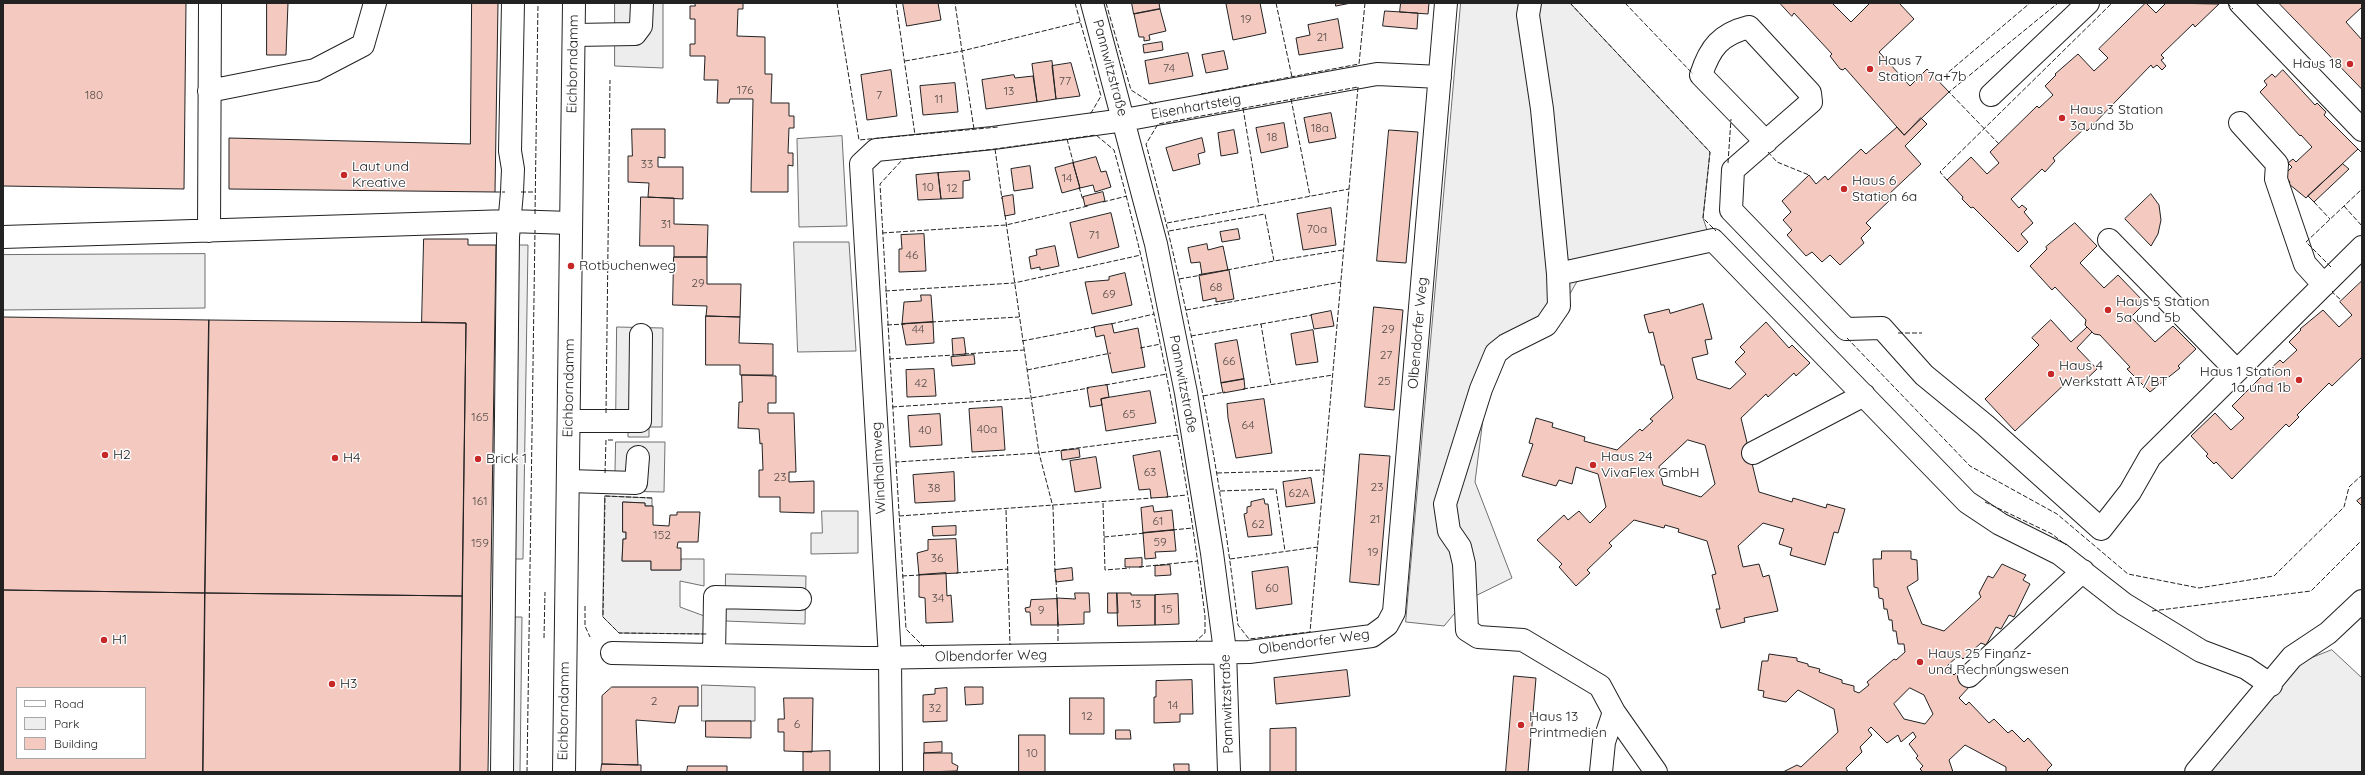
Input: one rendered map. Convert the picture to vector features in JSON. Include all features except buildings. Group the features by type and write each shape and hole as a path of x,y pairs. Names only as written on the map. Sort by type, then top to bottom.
{"street":[{"path":"209,231 210,3"},
{"path":"209,92 315,70 363,45 375,3"},
{"path":"502,772 509,221 512,200 513,168 510,151 513,3"},
{"name":"Eichborndamm","path":"564,772 574,3"},
{"path":"574,35 635,34 641,26 642,3"},
{"name":"Pannwitzstraße","path":"1092,3 1156,244 1186,394 1212,554 1225,651 1229,772"},
{"name":"Olbendorfer Weg","path":"612,653 890,658 1225,651 1249,652 1372,636 1387,625 1394,612 1446,3"},
{"path":"1530,3 1528,15 1542,109 1558,274 1559,306 1546,325 1506,345 1496,353 1481,389 1445,504 1449,531 1460,547 1464,564 1467,630 1478,637 1523,640 1600,686 1614,712 1656,772"},
{"path":"1990,95 2088,3"},
{"path":"2240,3 2362,130"},
{"path":"1766,142 1701,75 1707,55 1722,39 1735,30 1749,27 1810,93 1811,102 1766,142 1733,170 1731,210 1846,329 1882,328 1924,375 2018,453 2101,528 2130,492 2150,457 2362,247"},
{"name":"Eisenhartsteig","path":"861,164 876,150 993,138 1124,120 1377,74 1440,77"},
{"path":"2240,124 2277,164 2276,180 2305,264 2324,284"},
{"name":"Windhalmweg","path":"861,164 890,658 892,772"},
{"path":"3,237 509,221 571,223"},
{"path":"1558,274 1714,240 1967,502 2000,524 2060,554 2124,604 2201,651 2246,668 2271,685"},
{"path":"2109,240 2237,371"},
{"path":"569,421 640,422 641,335"},
{"path":"1753,453 1864,395"},
{"path":"568,481 636,483 638,457"},
{"path":"1969,676 2083,571"},
{"path":"714,655 715,597 800,599"},
{"path":"2196,772 2271,685 2292,658 2328,633 2362,601"},
{"path":"1601,772 1604,742 1614,712"}],"green space":[{"path":"1461,3 1570,3 1710,152 1703,218 1712,245 1579,278 1547,334 1506,355 1485,403 1475,482 1512,578 1465,601 1444,626 1406,622"},
{"path":"605,496 652,498 652,506 645,506 645,503 623,502 623,532 626,532 626,539 623,539 622,561 651,561 651,570 680,570 681,559 704,559 704,586 680,581 680,607 707,617 707,634 619,633 603,617"},
{"path":"822,511 858,511 858,553 811,554 811,533 822,533"},
{"path":"2332,650 2362,678 2362,772 2208,772 2301,662"}],"shaded area":[{"path":"615,3 663,3 663,68 615,66"},
{"path":"842,136 847,226 799,227 797,139"},
{"path":"794,242 849,242 856,351 798,352"},
{"path":"515,245 528,245 523,559 510,559"},
{"path":"205,254 205,308 3,310 3,255"},
{"path":"617,327 663,328 662,427 649,427 649,437 628,437 628,426 616,426"},
{"path":"616,442 665,442 664,492 615,491"},
{"path":"726,574 806,576 805,624 725,621"},
{"path":"509,617 522,617 520,772 507,772"},
{"path":"702,685 755,687 755,721 702,721"}],"fence":[{"path":"535,214 538,3"},
{"path":"837,3 859,140 998,127"},
{"path":"896,3 915,135"},
{"path":"905,61 962,51 955,3"},
{"path":"1075,3 1101,96 1089,114"},
{"path":"1106,3 1131,90 1153,104 1156,103"},
{"path":"1276,3 1292,77"},
{"path":"1201,94 1359,64 1365,3"},
{"path":"1570,3 1710,152 1703,218 1716,231"},
{"path":"1625,3 1693,74"},
{"path":"1938,81 2030,3"},
{"path":"1999,144 1949,92 2058,3"},
{"path":"1947,180 1940,172 2112,3"},
{"path":"2227,3 2233,9"},
{"path":"974,129 962,51 1080,22"},
{"path":"606,413 610,80"},
{"path":"1358,87 1310,632 1249,639 1238,625 1222,504 1201,383 1189,323 1146,144 1158,124 1358,87"},
{"path":"1291,99 1310,196"},
{"path":"1243,108 1259,206"},
{"path":"1728,163 1731,119"},
{"path":"1178,435 1039,453 896,462 880,184 903,159 995,149 1096,135 1114,150 1156,323 1168,382 1178,440 1188,498 1205,616 1205,633 1196,641"},
{"path":"1067,139 1074,165"},
{"path":"995,149 1002,199"},
{"path":"2358,149 2362,153"},
{"path":"1768,152 1777,162 1809,175"},
{"path":"1079,187 1083,200"},
{"path":"1167,223 1349,189"},
{"path":"2331,267 2306,242 2362,189"},
{"path":"495,192 505,192"},
{"path":"521,192 535,192"},
{"path":"1103,202 1127,196"},
{"path":"2314,202 2330,219"},
{"path":"882,233 1006,225 1088,206"},
{"path":"2344,206 2362,226"},
{"path":"1169,231 1265,214 1274,261 1343,250"},
{"path":"1005,215 1039,453 1053,507 1055,572"},
{"path":"527,772 535,230"},
{"path":"885,291 1014,283 1141,255"},
{"path":"1227,270 1274,261"},
{"path":"1179,279 1202,275"},
{"path":"1186,310 1341,282"},
{"path":"2333,291 2332,292 2341,300"},
{"path":"1111,324 1154,314"},
{"path":"1261,324 1312,315"},
{"path":"931,322 1019,317"},
{"path":"887,325 905,324"},
{"path":"1191,336 1261,324 1271,385"},
{"path":"1022,341 1095,327"},
{"path":"1898,333 1922,333"},
{"path":"1847,338 1970,466 2057,514 2128,574 2199,588 2274,576 2344,507 2349,487 2362,475"},
{"path":"1140,348 1161,344"},
{"path":"964,354 1024,350"},
{"path":"1027,370 1111,353"},
{"path":"889,359 954,355"},
{"path":"1105,385 1167,374"},
{"path":"1243,389 1333,375"},
{"path":"892,407 1031,398 1089,388"},
{"path":"1203,396 1225,392"},
{"path":"605,473 606,440 614,440"},
{"path":"896,462 906,629 924,647"},
{"path":"1217,473 1325,470"},
{"path":"1220,491 1276,489 1285,551"},
{"path":"1166,497 1187,495"},
{"path":"652,498 605,496 603,617 619,633 707,634"},
{"path":"899,516 1152,498"},
{"path":"1985,502 2052,534 2066,545"},
{"path":"1103,503 1105,570 1130,568"},
{"path":"1006,510 1010,645"},
{"path":"1172,530 1193,528"},
{"path":"1104,537 1146,533"},
{"path":"2152,611 2311,591 2362,540"},
{"path":"1230,559 1318,547"},
{"path":"1139,567 1198,561"},
{"path":"956,573 1008,569"},
{"path":"902,576 920,575"},
{"path":"1056,580 1057,600"},
{"path":"544,638 545,592"},
{"path":"585,606 585,626 590,637"},
{"path":"1058,622 1058,644"}],"place":[{"name":"Haus 18","path":"2350,64"},
{"name":"Haus 7 Station 7a+7b","path":"1870,69"},
{"name":"Haus 3 Station 3a und 3b","path":"2062,118"},
{"name":"Laut und Kreative","path":"344,175"},
{"name":"Haus 6 Station 6a","path":"1844,189"},
{"name":"Rotbuchenweg","path":"571,266"},
{"name":"Haus 5 Station 5a und 5b","path":"2108,310"},
{"name":"Haus 4 Werkstatt AT/BT","path":"2051,374"},
{"name":"Haus 1 Station 1a und 1b","path":"2299,380"},
{"name":"H2","path":"105,455"},
{"name":"H4","path":"335,458"},
{"name":"Brick 1","path":"478,459"},
{"name":"Haus 24 VivaFlex GmbH","path":"1593,465"},
{"name":"H1","path":"104,640"},
{"name":"Haus 25 Finanz- und Rechnungswesen","path":"1920,662"},
{"name":"H3","path":"332,684"},
{"name":"Haus 13 Printmedien","path":"1521,725"}]}
